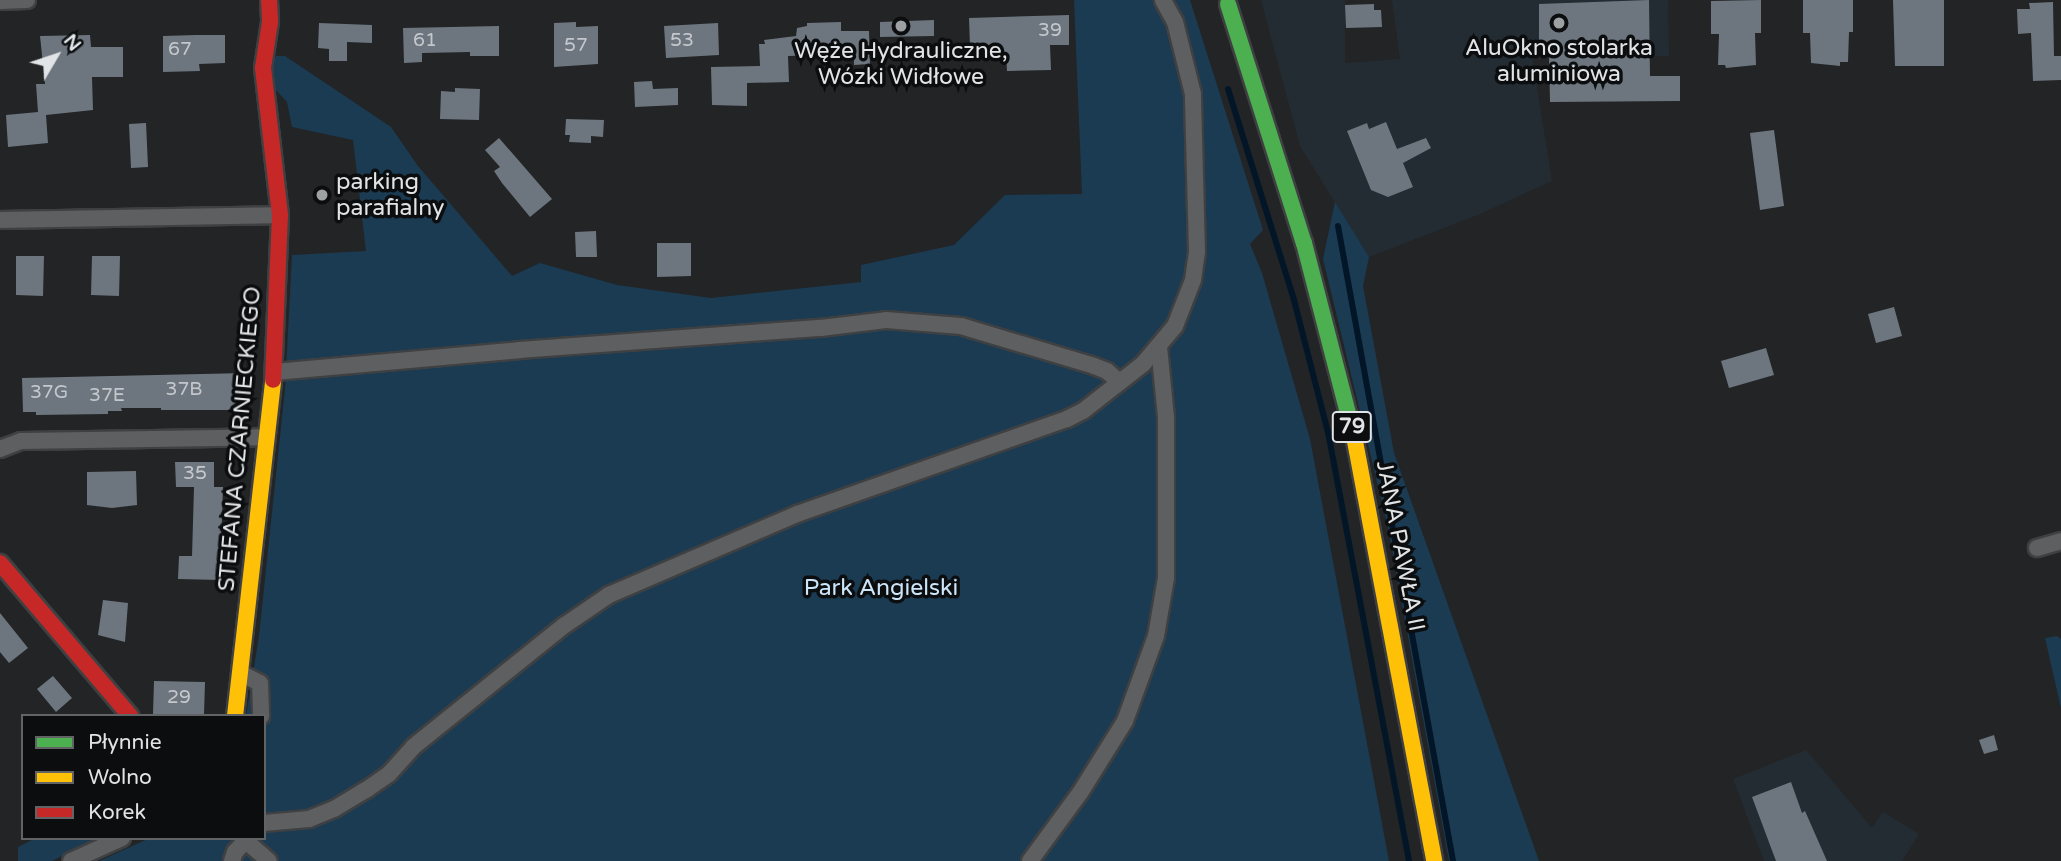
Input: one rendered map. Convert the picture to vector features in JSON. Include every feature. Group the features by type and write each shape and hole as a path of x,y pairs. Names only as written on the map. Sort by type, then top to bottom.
{"street":[{"path":"0,1 27,0"},
{"name":"STEFANA CZARNIECKIEGO","path":"235,714 274,372 280,215 263,68 270,22 269,0"},
{"path":"266,823 309,819 334,809 389,774 424,738 565,625 609,595 797,514 1067,419 1083,411 1143,364 1174,326 1193,280 1197,252 1193,94 1175,22 1163,0"},
{"name":"79","path":"1209,1 1232,2"},
{"name":"JANA PAWŁA II","path":"1232,2 1304,243 1360,459 1434,861"},
{"path":"0,220 280,215"},
{"path":"274,372 519,349 809,330 886,320 961,326 1094,366 1107,371 1118,381"},
{"path":"1030,861 1080,793 1125,721 1156,636 1166,578 1166,417 1159,347"},
{"path":"0,449 21,441 266,437"},
{"path":"2037,548 2061,541"},
{"path":"0,563 128,714"},
{"path":"240,673 260,683 261,714"},
{"path":"71,861 118,840"},
{"path":"232,861 235,852 247,840 269,861"}],"shaded area":[{"path":"1261,0 1345,0 1345,63 1400,59 1392,0 1668,0 1669,56 1532,56 1552,181 1480,214 1369,257 1300,146"},
{"path":"1806,750 1872,828 1883,812 1919,834 1902,861 1764,861 1733,779"}],"green space":[{"name":"Park Angielski","path":"1074,0 1190,0 1263,230 1250,244 1262,273 1310,439 1389,861 99,861 146,840 266,840 266,714 246,714 259,636 285,389 292,255 366,251 353,140 292,127 287,102 273,87 271,66 276,56 285,56 391,127 418,166 512,276 540,263 617,285 711,298 861,282 861,265 954,245 1005,195 1082,194"},
{"path":"1335,202 1369,257 1363,286 1394,453 1539,861 1449,861 1388,527 1323,259"},
{"path":"2057,636 2061,639 2061,708 2045,638"},
{"path":"32,840 95,840 52,861 18,861 18,847"}],"building":[{"path":"1649,0 1650,76 1680,76 1680,101 1550,102 1549,54 1539,54 1539,4"},
{"path":"1761,0 1761,33 1755,33 1756,65 1726,68 1725,65 1718,65 1719,34 1711,34 1711,1"},
{"path":"1803,0 1853,0 1853,32 1849,32 1848,62 1840,62 1840,66 1811,63 1810,33 1803,33"},
{"path":"1893,0 1944,0 1944,66 1895,66"},
{"path":"2053,2 2054,56 2061,56 2061,80 2033,81 2031,33 2018,34 2017,9 2030,9 2029,3"},
{"path":"1374,4 1374,10 1381,10 1382,27 1346,28 1345,5"},
{"path":"1069,15 1069,45 1050,45 1051,70 1007,71 1006,52 984,52 984,46 970,47 969,18"},
{"path":"934,20 934,36 880,37 880,22"},
{"path":"576,22 576,27 598,26 598,64 554,67 554,23"},
{"path":"841,22 841,31 869,31 870,64 854,65 854,54 788,56 789,82 747,83 747,106 712,105 711,67 760,66 759,44 765,44 764,40 796,36 797,28 807,26 807,23"},
{"path":"319,23 372,25 372,43 347,42 347,61 329,61 329,49 318,48"},
{"path":"718,23 719,55 666,58 664,26"},
{"path":"499,26 499,56 470,56 470,52 422,53 422,62 404,63 403,28"},
{"path":"90,35 91,47 123,47 123,77 92,77 93,110 46,115 48,143 8,147 6,115 38,112 36,84 45,84 40,36"},
{"path":"225,35 225,63 199,64 200,71 163,72 163,36"},
{"path":"652,81 653,89 678,88 678,105 635,107 634,82"},
{"path":"455,88 480,89 479,120 440,119 441,91 455,92"},
{"path":"566,119 604,120 603,137 591,136 591,143 569,142 570,135 565,135"},
{"path":"1386,122 1397,149 1426,138 1431,148 1403,163 1413,187 1388,197 1371,190 1347,131 1367,123 1369,129"},
{"path":"146,123 148,167 131,168 129,124"},
{"path":"1774,130 1784,206 1760,210 1750,133"},
{"path":"499,138 552,199 530,217 502,183 494,171 500,167 485,150"},
{"path":"596,231 597,257 576,257 575,232"},
{"path":"657,243 691,243 691,276 657,277"},
{"path":"16,256 44,256 43,296 16,295"},
{"path":"92,256 120,256 119,296 91,295"},
{"path":"1894,307 1902,336 1876,343 1868,314"},
{"path":"1766,348 1774,375 1729,388 1721,361"},
{"path":"246,373 246,406 233,407 233,410 121,408 122,411 108,411 108,414 36,415 36,412 23,412 22,378"},
{"path":"175,462 214,462 214,487 223,487 220,580 178,579 179,556 192,556 194,487 176,487"},
{"path":"136,471 137,505 112,508 87,505 87,472"},
{"path":"103,600 128,603 125,642 98,635"},
{"path":"0,613 28,648 9,663 0,652"},
{"path":"53,676 72,698 56,712 37,689"},
{"path":"154,681 205,682 204,714 153,714"},
{"path":"1994,735 1998,750 1984,754 1979,740"},
{"path":"1791,782 1802,813 1805,811 1827,861 1776,861 1752,797"}],"waterway":[{"path":"1228,89 1294,300 1328,432 1409,861"},
{"path":"1338,226 1453,861"}],"traffic: fast":[{"path":"1228,4 1304,243 1354,436"}],"traffic: slow":[{"path":"235,714 273,380"},
{"path":"1354,436 1434,861"}],"traffic: jam":[{"path":"269,0 270,22 263,68 280,215 273,380"},
{"path":"0,563 128,714"}],"place":[{"name":"AluOkno stolarka aluminiowa","path":"1559,23"},
{"name":"Węże Hydrauliczne, Wózki Widłowe","path":"901,26"},
{"name":"parking parafialny","path":"322,195"}]}
